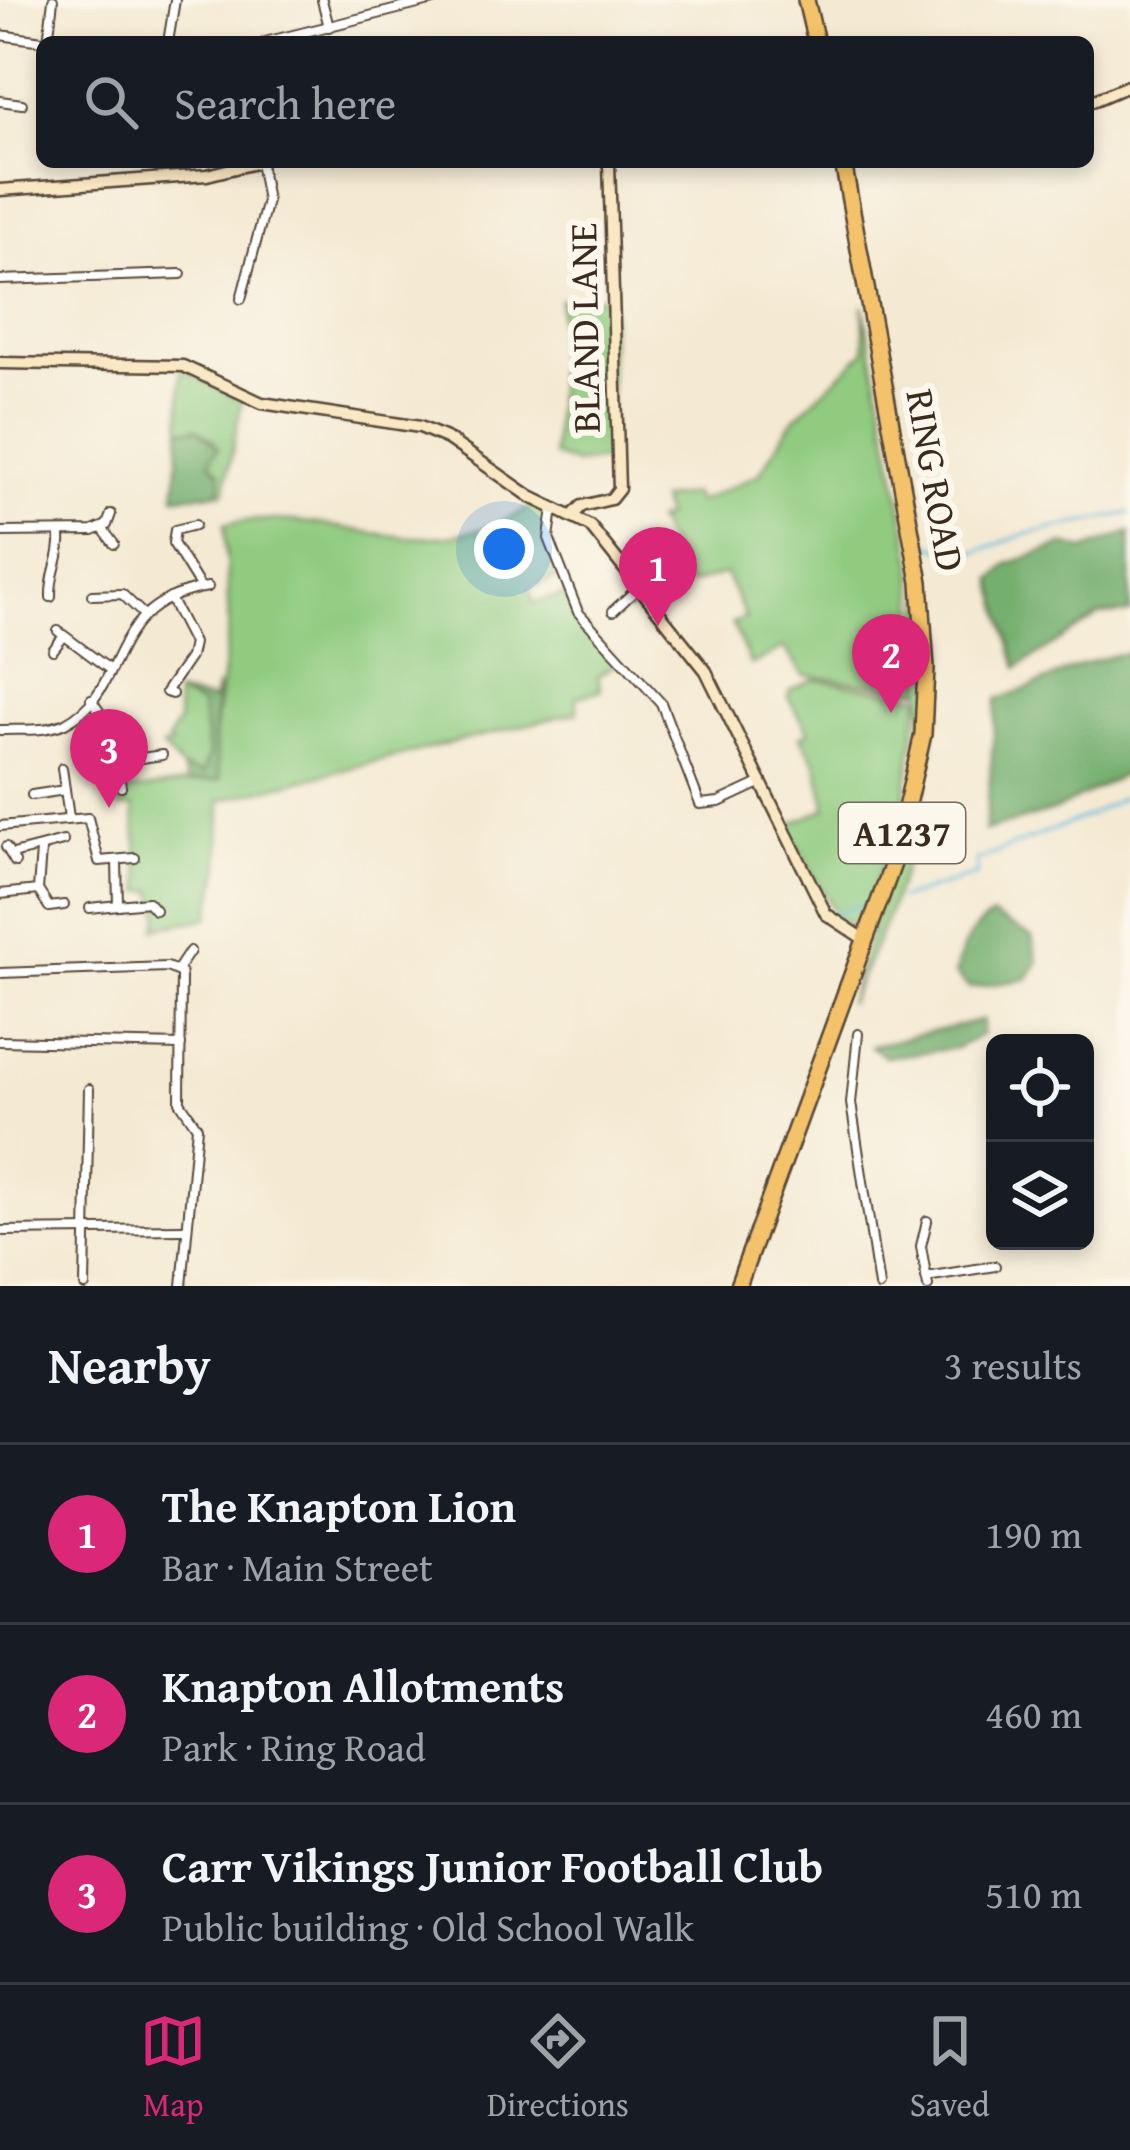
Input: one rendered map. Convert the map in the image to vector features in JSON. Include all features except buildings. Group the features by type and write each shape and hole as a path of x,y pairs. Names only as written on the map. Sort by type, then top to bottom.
{"highway":[{"path":"807,36 811,0"},
{"path":"811,0 819,36"},
{"path":"810,21 817,36"},
{"path":"834,168 849,197"},
{"name":"RING ROAD","path":"738,1286 912,799 926,668 907,497 844,168"}],"street":[{"path":"49,36 52,0"},
{"path":"169,36 176,0"},
{"path":"322,0 328,27"},
{"path":"291,36 434,0"},
{"path":"0,35 36,40"},
{"path":"1094,100 1130,85"},
{"path":"0,101 22,104"},
{"path":"0,190 207,175 236,168"},
{"path":"241,299 267,201 261,168"},
{"name":"BLAND LANE","path":"572,516 582,506 617,493 609,168"},
{"path":"0,280 181,274"},
{"path":"0,363 183,366 262,403 430,430 524,492 572,516 603,537 638,588 693,650 764,781 823,909 837,925 864,939"},
{"path":"554,508 549,538 578,612 661,704 697,801 705,806 719,802 764,781"},
{"path":"0,532 102,528 112,514"},
{"path":"0,730 58,726 91,699 120,644 144,615 170,598 205,588 178,556 174,528 195,525"},
{"path":"102,528 114,544"},
{"path":"51,596 50,574 62,556 60,533"},
{"path":"628,612 617,607 638,588"},
{"path":"99,596 122,594 144,615"},
{"path":"166,692 194,648 170,598"},
{"path":"53,650 61,634 109,670"},
{"path":"91,699 111,729 121,787"},
{"path":"114,762 162,755"},
{"path":"62,768 69,818"},
{"path":"32,795 65,790"},
{"path":"0,826 91,820 99,861 135,858"},
{"path":"11,854 64,841"},
{"path":"41,849 38,890 48,911 64,905"},
{"path":"117,861 118,905"},
{"path":"0,894 38,890"},
{"path":"90,908 148,902 155,910"},
{"path":"178,969 190,951"},
{"path":"0,973 178,969"},
{"path":"178,969 183,977 180,1102 197,1127 182,1286"},
{"path":"858,1034 851,1103 879,1286"},
{"path":"0,1041 181,1045"},
{"path":"85,1286 89,1089"},
{"path":"927,1221 921,1246 927,1282 995,1265"},
{"path":"0,1231 184,1229"}],"green space":[{"path":"873,266 927,548 920,546"},
{"path":"610,297 610,459 576,464 553,456 560,300"},
{"path":"863,305 913,563 921,690 804,675 784,648 751,665 732,623 746,618 725,574 688,585 656,520 665,518 660,500 692,494 698,502 759,474 794,419 865,351"},
{"path":"181,370 242,401 224,493 215,493 220,473 210,462 215,441 197,428 181,429"},
{"path":"197,428 218,447 210,462 220,473 220,488 215,493 175,496 181,429"},
{"path":"527,500 549,511 545,535 558,577 529,588 534,603 565,595 581,624 618,663 598,676 601,690 576,697 578,712 221,800 220,868 209,918 156,928 160,916 154,891 142,891 133,807 120,808 119,792 220,779 214,739 229,626 225,524 303,522 376,534 450,536 489,527 530,507"},
{"path":"1130,532 1130,613 1100,615 1017,668 993,580 1008,564 1065,544 1084,550"},
{"path":"923,556 931,580 938,659 930,761 906,862 848,1004 922,770"},
{"path":"1130,653 1130,771 1056,810 985,831 997,699 1095,660"},
{"path":"815,679 920,696 902,817 859,926 839,920 787,826 827,808 816,763 800,736 809,732 788,697 790,690"},
{"path":"217,685 214,739 220,780 187,783 182,769 202,774 209,755 201,705 176,694 213,700"},
{"path":"176,694 201,705 209,755 202,774 186,773 162,747 172,745 168,741 178,721"},
{"path":"992,916 1032,937 1038,963 1027,979 969,988 955,974 960,956 972,933"},
{"path":"983,1020 982,1034 957,1048 885,1057 871,1046"}],"waterway":[{"path":"928,544 963,556 1027,534 1130,513"},
{"path":"1093,813 1130,794"},
{"path":"970,877 977,874 976,861 1090,815"},
{"path":"900,899 968,877"},
{"path":"835,913 865,904"}],"place":[{"name":"The Knapton Lion","path":"658,626"},
{"name":"Knapton Allotments","path":"891,713"},
{"name":"Carr Vikings Junior Football Club","path":"109,808"}]}
